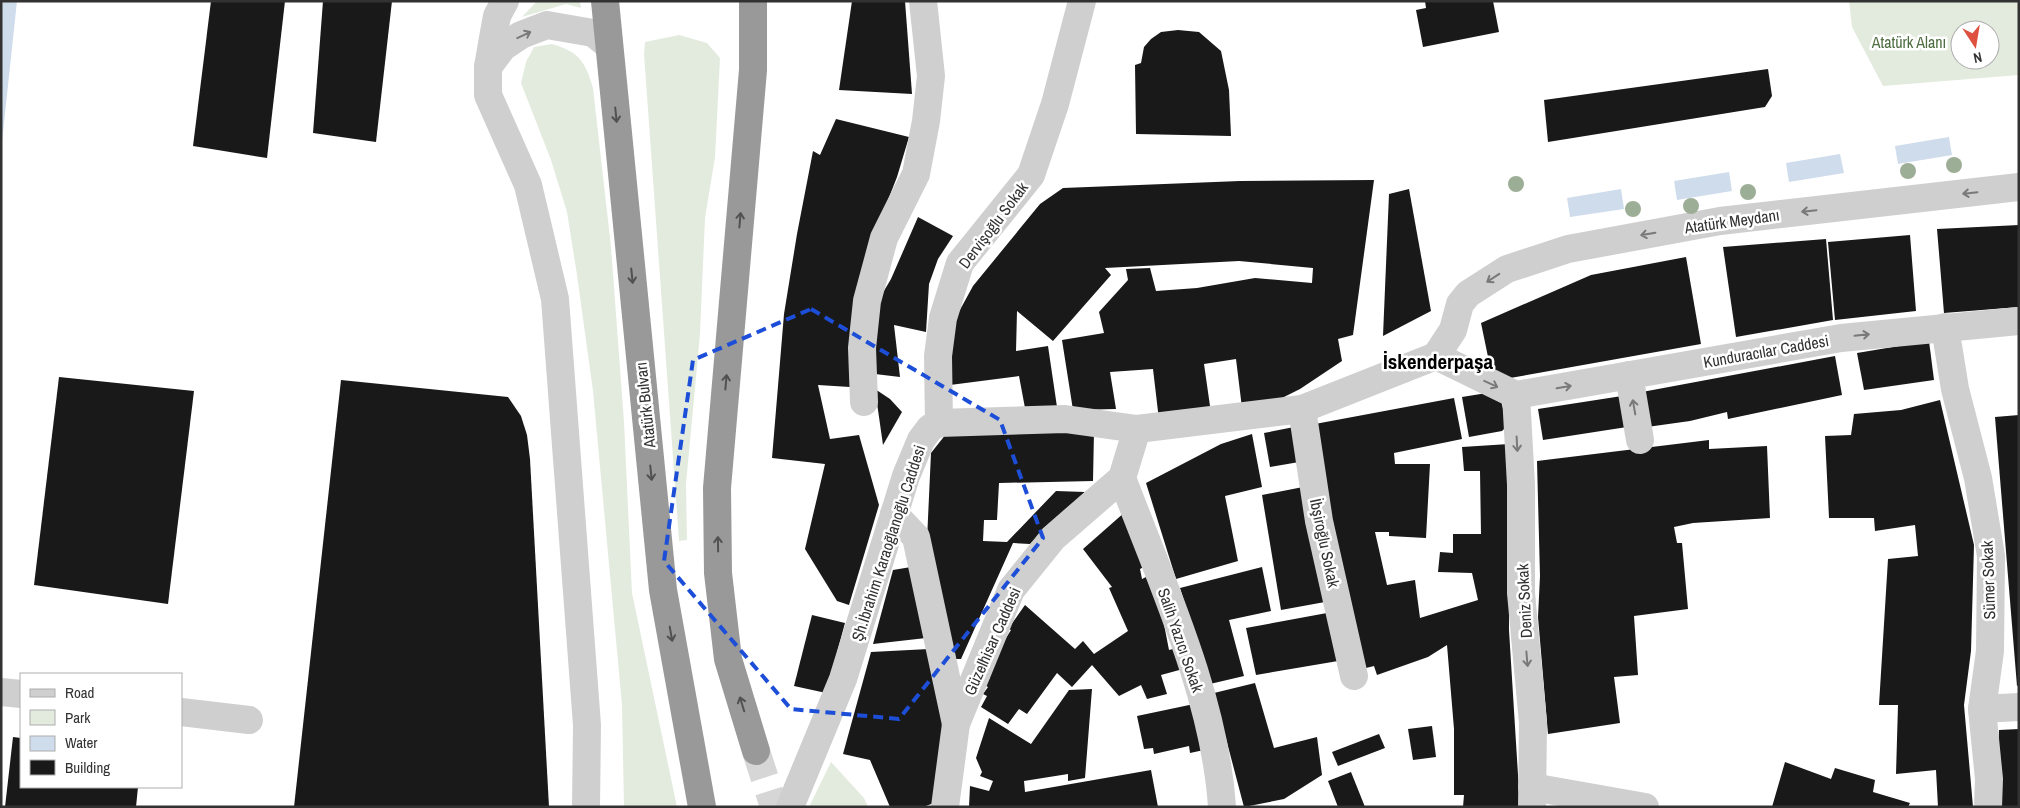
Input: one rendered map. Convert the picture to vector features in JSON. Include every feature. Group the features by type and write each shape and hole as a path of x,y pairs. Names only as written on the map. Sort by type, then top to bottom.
{"highway":[{"name":"Atatürk Bulvarı","path":"605,1 663,590 702,807"},
{"path":"754,4 753,70 717,498 718,573 728,659 756,751"}],"street":[{"path":"505,1 497,16 488,67 488,95 528,185 555,299 587,726 586,807"},
{"path":"864,402 862,348 867,301 884,238 916,174 926,120 931,76 923,1"},
{"name":"Dervişoğlu Sokak","path":"939,423 938,356 943,318 960,263 1031,175 1055,104 1082,1"},
{"path":"488,67 503,47 521,35 547,26 593,33 610,56"},
{"name":"Atatürk Meydanı","path":"1436,356 1452,330 1460,304 1468,294 1507,269 1568,249 1720,221 2019,187"},
{"name":"Kunduracılar Caddesi","path":"1516,395 1841,338 1945,326 2019,321"},
{"name":"Sümer Sokak","path":"1945,326 1955,389 1978,478 1990,556 1990,651 1982,709 1989,779 1988,807"},
{"path":"939,423 1065,419 1137,429 1302,409 1436,356 1516,395"},
{"path":"1629,376 1640,440"},
{"name":"Deniz Sokak","path":"1516,395 1521,485 1522,593 1533,724 1532,797"},
{"name":"İbşiroğlu Sokak","path":"1302,409 1319,521 1354,676"},
{"name":"Şh.İbrahim Karaoğlanoğlu Caddesi","path":"790,807 843,679 894,514 921,440 930,428 939,423"},
{"path":"1122,478 1137,429"},
{"name":"Güzelhisar Caddesi","path":"945,807 956,724 1011,590 1053,538 1122,478"},
{"name":"Salih Yazıcı Sokak","path":"1122,478 1190,656 1220,773 1222,807"},
{"path":"894,514 916,537 956,724"},
{"path":"1,692 20,694"},
{"path":"1982,709 2019,708"},
{"path":"182,712 249,720"},
{"path":"1532,797 1630,805"}],"highlighted area":[{"path":"811,309 1000,420 1043,538 899,719 791,709 664,561 693,360"}],"green space":[{"path":"537,1 580,1 581,8 566,4 522,17"},
{"name":"Atatürk Alanı","path":"1849,1 2019,1 2019,75 1883,86 1852,27"},
{"path":"679,35 707,43 720,58 715,157 705,218 700,334 686,484 687,540 679,541 644,54 645,42"},
{"path":"552,44 569,50 580,59 584,64 593,88 611,247 624,422 632,593 677,807 624,807 622,705 593,391 577,275 567,212 551,160 521,83 526,62 534,47"},
{"path":"831,762 864,798 868,807 809,807"}],"water":[{"path":"1,1 17,1 1,151"},
{"path":"1949,137 1952,155 1898,164 1895,146"},
{"path":"1840,154 1844,173 1789,182 1786,163"},
{"path":"1729,172 1732,191 1677,200 1674,181"},
{"path":"1621,189 1624,209 1570,217 1567,198"}],"building":[{"path":"211,1 285,1 267,158 193,146"},
{"path":"323,1 392,1 376,142 313,133"},
{"path":"852,1 905,1 912,94 839,90"},
{"path":"1425,1 1493,1 1499,32 1423,47 1416,10 1426,8"},
{"path":"1178,30 1199,32 1221,51 1229,90 1231,136 1136,134 1135,65 1141,63 1144,47 1151,39 1161,32"},
{"path":"1768,69 1772,96 1765,107 1548,142 1544,100"},
{"path":"836,119 909,137 897,177 870,246 850,387 818,385 830,439 859,435 879,505 849,605 837,601 805,549 825,464 772,458 784,314 797,234 813,151 820,155"},
{"path":"1374,180 1353,335 1338,339 1342,361 1300,389 1266,406 1242,408 1236,359 1204,364 1211,413 1159,420 1153,369 1110,372 1116,409 1073,410 1062,340 1104,333 1099,312 1128,280 1126,269 1150,268 1156,291 1197,288 1255,278 1312,283 1313,268 1239,261 1105,268 1111,275 1053,341 1017,311 1016,351 1048,346 1057,407 1025,408 1019,376 950,385 950,328 973,286 1040,204 1063,188 1240,181"},
{"path":"1409,189 1431,311 1383,336 1389,194"},
{"path":"918,217 953,236 938,259 929,284 926,332 894,325 900,377 875,374 872,311 891,279"},
{"path":"2019,225 2019,307 1944,313 1937,229"},
{"path":"1910,235 1916,311 1835,320 1828,242"},
{"path":"1826,239 1833,320 1736,337 1723,247"},
{"path":"1686,257 1701,344 1493,381 1481,323 1591,275"},
{"path":"1929,341 1934,380 1864,390 1857,353"},
{"path":"1835,356 1842,395 1728,419 1727,412 1690,421 1647,427 1642,392"},
{"path":"59,377 194,391 168,604 34,585"},
{"path":"341,380 508,397 521,416 527,435 530,459 549,807 294,807"},
{"path":"875,389 890,399 902,412 883,445"},
{"path":"1493,392 1500,396 1507,426 1502,431 1469,437 1462,397"},
{"path":"1622,396 1627,427 1543,440 1538,409"},
{"path":"1454,398 1462,439 1394,453 1395,464 1430,464 1426,538 1389,536 1389,532 1375,532 1387,585 1415,580 1420,618 1478,600 1472,573 1438,572 1440,552 1453,553 1453,534 1481,534 1480,471 1464,471 1462,447 1509,444 1509,630 1520,807 1463,807 1464,795 1454,795 1454,729 1447,645 1428,657 1377,675 1374,666 1362,669 1331,541 1315,424"},
{"path":"1940,400 1974,545 1971,651 1964,705 1973,807 1938,807 1936,770 1896,774 1898,705 1879,705 1888,559 1918,556 1915,525 1875,531 1874,518 1829,518 1825,436 1851,435 1854,414 1901,410"},
{"path":"2019,415 2019,685 2017,686 1995,417"},
{"path":"1299,426 1305,461 1270,467 1264,433"},
{"path":"1094,431 1093,481 999,483 997,520 984,520 983,541 1007,542 1056,491 1085,492 1030,544 1013,543 961,659 951,659 927,540 931,453 946,434"},
{"path":"1252,434 1262,487 1225,496 1238,561 1176,579 1146,483 1221,444"},
{"path":"1709,440 1709,449 1767,446 1770,518 1693,523 1674,527 1677,543 1682,543 1688,609 1634,616 1638,675 1614,677 1620,723 1548,734 1538,617 1540,576 1537,461"},
{"path":"1303,487 1325,602 1281,610 1262,495"},
{"path":"1125,512 1149,564 1140,569 1142,579 1154,573 1169,650 1177,648 1183,669 1161,675 1167,694 1147,699 1141,685 1119,696 1092,665 1072,687 1057,673 1027,714 1019,709 1008,724 981,707 987,696 983,694 988,687 984,685 990,678 986,677 991,662 1011,630 1008,629 1025,605 1075,649 1083,641 1094,654 1128,631 1109,588 1112,587 1083,549"},
{"path":"911,567 926,638 873,644 893,570"},
{"path":"1262,567 1271,611 1229,620 1244,676 1210,684 1180,588"},
{"path":"1327,613 1338,661 1256,675 1246,628"},
{"path":"812,615 845,623 826,693 794,686"},
{"path":"929,649 943,720 934,803 923,807 890,807 870,760 843,754 871,652"},
{"path":"1255,683 1274,748 1317,737 1322,775 1284,799 1244,807 1214,693"},
{"path":"1092,689 1085,778 1068,781 1068,774 1024,781 1025,792 1151,770 1158,807 969,807 970,786 989,791 993,781 980,776 982,772 976,758 989,718 1031,744 1069,690"},
{"path":"1194,704 1204,750 1190,753 1189,746 1154,754 1153,748 1144,749 1137,716"},
{"path":"1432,726 1436,757 1413,760 1408,729"},
{"path":"2019,729 2019,807 1996,807 1999,730"},
{"path":"1379,734 1385,748 1338,766 1332,752"},
{"path":"13,737 20,738 20,788 138,788 136,807 5,807"},
{"path":"1785,762 1831,779 1835,768 1875,780 1873,792 1910,803 1908,807 1772,807"},
{"path":"1351,772 1365,807 1338,807 1328,781"}],"tunnel":[{"path":"756,751 774,807"}],"district":[{"name":"İskenderpaşa","path":"1438,361"}]}
